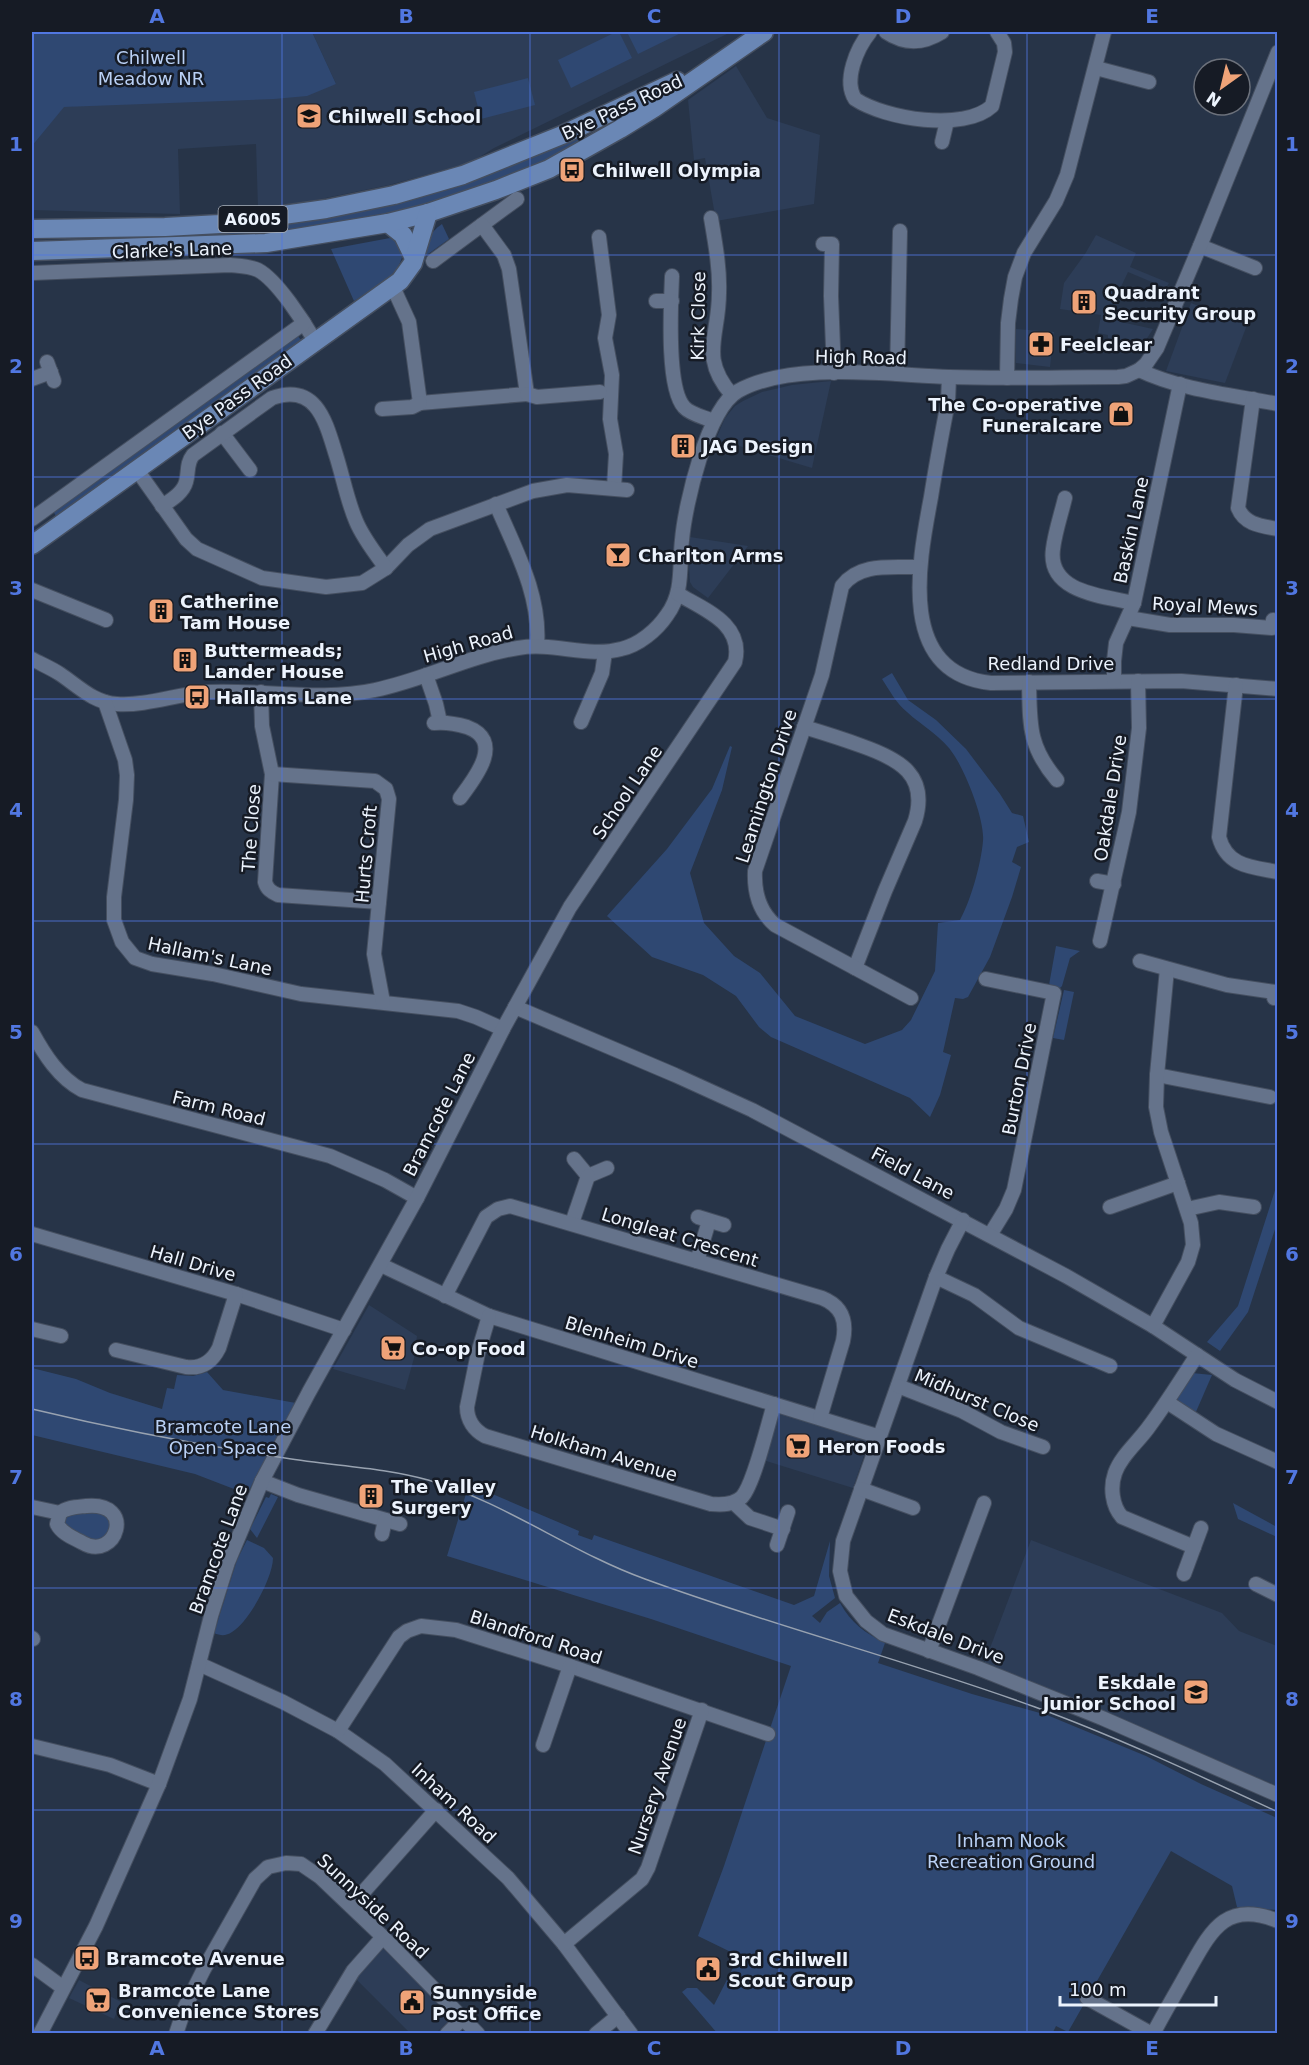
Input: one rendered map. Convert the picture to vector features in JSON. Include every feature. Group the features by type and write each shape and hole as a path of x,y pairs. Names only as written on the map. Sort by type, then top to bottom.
{"main road":[{"name":"Bye Pass Road","path":"388,223 429,213 549,169 629,124 764,32"},
{"name":"Bye Pass Road","path":"32,229 220,224 326,209 394,195 463,175 562,135 714,65"},
{"name":"Bye Pass Road","path":"32,545 393,287 405,276 414,258 429,213"},
{"name":"A6005","path":"32,247 266,243 388,223"},
{"path":"388,223 403,235 414,258"}],"street":[{"path":"870,32 858,48 850,84 855,99 872,108 896,115 946,121 978,116 992,106 1005,52 1004,43 997,32"},
{"path":"886,32 896,38 914,41 932,38 942,32"},
{"path":"1007,378 1011,298 1019,265 1032,237 1056,201 1067,175 1104,32"},
{"path":"1278,52 1157,348 1139,370 1155,378 1278,404"},
{"path":"1096,68 1149,82"},
{"path":"942,142 946,121"},
{"path":"433,261 517,199"},
{"name":"Kirk Close","path":"711,218 720,232 719,291 712,358 717,375 732,395"},
{"path":"482,225 504,255 509,269 527,394"},
{"path":"897,374 900,231"},
{"path":"136,470 186,539 197,549 262,578 312,586 339,587 362,582 386,568 408,545 430,529 533,491 555,486 580,485 621,489 610,419 612,375 602,363 609,315 598,237"},
{"path":"823,244 832,244 831,296 834,373"},
{"path":"1200,246 1255,268"},
{"name":"Clarke's Lane","path":"32,273 242,266 264,274 304,323 315,341"},
{"path":"672,276 671,330 676,394 685,409 713,421"},
{"path":"393,287 409,322 420,403"},
{"path":"656,302 672,302"},
{"name":"Bye Pass Road","path":"53,530 35,516 304,323"},
{"name":"High Road","path":"32,659 49,667 90,695 116,704 138,703 209,692 344,695 382,689 471,658 506,650 537,645 605,652 624,649 651,632 668,614 678,594 684,525 705,444 713,421 732,395 751,385 801,374 897,374 1007,378 1118,377 1139,370"},
{"path":"32,379 51,372"},
{"name":"Redland Drive","path":"949,377 948,402 919,567 920,604 925,630 934,648 948,665 964,676 980,681 1181,681 1278,689"},
{"name":"Baskin Lane","path":"1114,681 1114,651 1134,603 1180,384"},
{"path":"382,409 412,407 420,403 527,394 537,397 600,392"},
{"path":"162,506 184,487 187,468 194,455 272,398 281,395 296,395 312,402 326,420 355,520 369,545 386,568"},
{"path":"1253,399 1238,508 1246,520 1253,524 1278,529"},
{"path":"222,433 250,470"},
{"path":"1064,498 1053,551 1059,574 1067,584 1078,590 1134,603"},
{"path":"496,504 535,601 538,625 537,645"},
{"name":"Leamington Drive","path":"911,999 775,925 762,911 755,888 755,871 822,675 842,586 851,576 865,569 919,567"},
{"path":"32,590 95,608 106,620"},
{"name":"School Lane","path":"503,1029 570,907 735,662 737,650 734,636 725,623 678,594"},
{"name":"Royal Mews","path":"1128,618 1170,625 1234,625 1272,628 1273,620"},
{"path":"581,722 602,673 605,652"},
{"path":"426,675 436,704 437,723 465,726 476,731 483,740 485,752 483,763 469,794"},
{"name":"Oakdale Drive","path":"1100,941 1129,812 1136,764 1139,728 1137,681"},
{"path":"1029,682 1033,740 1037,753 1052,764 1057,780"},
{"path":"1236,685 1219,837 1225,852 1235,862 1278,872"},
{"name":"The Close","path":"261,692 262,726 272,774 265,882 267,888 278,895 379,902"},
{"name":"Hallam's Lane","path":"105,702 125,760 127,775 114,909 116,928 127,950 135,958 152,964 301,994 458,1011 503,1029"},
{"path":"804,727 890,757 904,765 911,773 916,787 918,802 915,821 855,968"},
{"name":"Hurts Croft","path":"272,774 375,781 386,789 389,799 374,954 383,1002"},
{"name":"Oakdale Drive","path":"1097,881 1114,884"},
{"path":"1140,961 1227,985 1275,992 1274,998"},
{"path":"1153,1326 1191,1255 1194,1238 1157,1114 1157,1075 1167,969"},
{"name":"Burton Drive","path":"986,979 1054,993 1014,1190 1006,1209 990,1235"},
{"name":"Field Lane","path":"515,1007 752,1110 990,1235 1153,1326 1235,1380 1275,1401"},
{"name":"Bramcote Lane","path":"40,2034 100,1916 159,1784 180,1730 228,1562 262,1481 417,1198 503,1029"},
{"name":"Farm Road","path":"32,1032 54,1066 73,1085 82,1090 330,1156 385,1179 417,1198"},
{"path":"1157,1075 1270,1097"},
{"path":"1240,1106 1242,1092"},
{"path":"574,1159 588,1176"},
{"path":"572,1223 588,1176 607,1168"},
{"path":"1118,1199 1178,1183"},
{"path":"1187,1209 1218,1202 1244,1209"},
{"name":"Longleat Crescent","path":"445,1296 482,1223 491,1213 504,1207 516,1206 822,1298 832,1303 841,1312 845,1323 843,1341 820,1418"},
{"path":"697,1261 704,1219 724,1225"},
{"name":"Eskdale Drive","path":"963,1220 936,1277 843,1541 840,1571 846,1596 859,1614 875,1629 903,1642 1116,1724 1278,1795"},
{"name":"Hall Drive","path":"32,1234 236,1294 344,1330"},
{"name":"Blenheim Drive","path":"381,1265 489,1316 880,1437"},
{"path":"936,1277 974,1295 1019,1328 1111,1365"},
{"path":"116,1350 186,1367 199,1367 206,1364 216,1355 219,1348 236,1294"},
{"name":"Holkham Avenue","path":"489,1316 478,1353 467,1407 470,1422 479,1433 711,1504 734,1503"},
{"path":"32,1329 61,1336"},
{"path":"1194,1547 1122,1517 1115,1508 1113,1487 1115,1472 1123,1459 1167,1402 1197,1355"},
{"name":"Midhurst Close","path":"898,1386 962,1411 1001,1432 1043,1447"},
{"path":"1275,1401 1278,1386"},
{"path":"1167,1402 1216,1434 1278,1462"},
{"path":"774,1404 750,1484 734,1503 750,1518 783,1529"},
{"path":"262,1481 298,1495 400,1524"},
{"path":"861,1489 913,1508"},
{"path":"929,1651 984,1503"},
{"path":"32,1508 60,1514"},
{"path":"777,1545 788,1512"},
{"path":"382,1534 385,1520"},
{"path":"1184,1574 1201,1528"},
{"path":"1256,1584 1278,1595"},
{"name":"Blandford Road","path":"338,1731 399,1637 421,1626 436,1626 456,1630 570,1666 768,1734"},
{"name":"Inham Road","path":"199,1664 283,1702 338,1731 385,1764 508,1878 564,1944 632,2034"},
{"path":"543,1745 570,1666"},
{"name":"Nursery Avenue","path":"564,1944 642,1879 648,1868 702,1710"},
{"path":"32,1746 110,1765 159,1784"},
{"path":"351,1906 436,1810"},
{"name":"Sunnyside Road","path":"176,2034 185,2007 249,1888 261,1872 278,1864 301,1864 320,1877 383,1937 478,2034"},
{"path":"1087,1998 1152,2034 1211,1932 1231,1917 1254,1914 1278,1921"},
{"path":"315,2034 353,1971 383,1937"},
{"path":"32,1965 62,1987"},
{"path":"596,2034 618,2016"},
{"path":"447,2034 463,2018"}],"shaded area":[{"name":"Chilwell School","path":"312,32 731,32 494,148 470,163 389,185 306,202 258,208 256,144 178,149 180,214 32,210 32,146 63,107 336,84"},
{"path":"736,66 767,118 820,135 814,204 716,221 705,158 694,160 688,100"},
{"path":"1096,235 1136,253 1130,267 1169,283 1166,288 1128,272 1107,316 1121,319 1121,322 1153,329 1142,346 1108,339 1108,335 1098,333 1101,315 1060,309 1064,283"},
{"path":"1191,303 1247,325 1225,383 1166,371"},
{"path":"1016,329 1054,332 1050,367 1016,363"},
{"path":"831,381 812,468 716,439 725,418 735,406 743,401 762,392 792,385"},
{"path":"690,537 748,546 708,598 690,582"},
{"path":"369,1305 417,1336 414,1358 405,1390 333,1369"},
{"path":"779,1407 871,1435 853,1488 763,1460"},
{"path":"1031,1540 1222,1613 1239,1631 1277,1646 1277,1786 1106,1712 984,1664"},
{"path":"385,1945 456,2014 436,2033 410,2033 355,1978"},
{"path":"79,1980 121,2002 114,2019 69,1998"}],"green space":[{"name":"Chilwell Meadow NR","path":"32,32 312,32 336,84 307,96 274,99 64,107 32,146"},
{"path":"619,32 632,58 571,88 558,60"},
{"path":"627,32 683,32 638,54"},
{"path":"528,78 535,105 481,119 474,92"},
{"path":"579,136 585,140 552,161 419,209 271,236 166,240 52,236 270,225"},
{"path":"442,224 449,239 424,257 429,238"},
{"path":"390,238 396,240 403,252 397,268 385,281 354,301 331,249"},
{"path":"297,335 301,340 56,516 53,511"},
{"path":"892,673 908,700 936,720 966,749 1012,813 1023,816 1029,842 1017,847 1012,862 1021,867 990,957 968,997 955,998 943,1052 951,1055 940,1095 930,1117 910,1098 771,1037 759,1027 736,996 703,975 652,957 607,916 667,849 712,789 730,746 732,747 722,790 690,873 704,923 734,956 760,973 795,1016 865,1044 902,1030 911,1020 935,971 938,923 960,920 968,902 980,860 983,832 974,797 959,763 944,743 896,701 882,679"},
{"path":"1056,946 1080,951 1070,958 1060,988 1049,985"},
{"path":"1064,990 1074,992 1064,1040 1053,1038"},
{"path":"1277,1184 1277,1223 1248,1312 1220,1351 1207,1342 1238,1306"},
{"name":"Bramcote Lane Open Space","path":"32,1368 76,1379 110,1393 162,1409 167,1388 174,1389 177,1375 193,1376 207,1372 223,1390 296,1403 247,1494 195,1474 32,1435"},
{"path":"1192,1373 1212,1375 1195,1414 1178,1404 1177,1395"},
{"name":"Inham Nook Recreation Ground","path":"469,1484 579,1531 578,1535 592,1540 594,1535 794,1605 814,1596 830,1541 829,1576 835,1598 812,1616 820,1623 827,1612 840,1603 859,1627 885,1643 878,1663 972,1694 1047,1715 1146,1756 1277,1818 1277,1910 1237,1907 1232,1886 1171,1851 1068,2032 1056,2026 1052,2034 717,2033 682,1992 687,1988 697,1988 714,2005 739,1956 698,1936 791,1666 651,1619 447,1556"},
{"path":"271,1494 278,1497 257,1538 250,1529 266,1497 269,1498"},
{"path":"1233,1503 1277,1527 1277,1537 1238,1519"},
{"path":"96,1510 110,1519 110,1524 106,1534 93,1542 68,1528 64,1520 68,1513"},
{"path":"247,1540 264,1548 273,1558 269,1576 259,1598 239,1627 228,1634 214,1633 237,1560"}],"tram line":[{"path":"32,1409 189,1442 303,1461 393,1472 456,1489 617,1568 693,1596 1035,1707 1188,1770 1278,1812"}],"place":[{"name":"Chilwell School","path":"309,116"},
{"name":"Chilwell Olympia","path":"572,170"},
{"name":"Quadrant Security Group","path":"1084,302"},
{"name":"Feelclear","path":"1041,344"},
{"name":"The Co-operative Funeralcare","path":"1121,414"},
{"name":"JAG Design","path":"683,446"},
{"name":"Charlton Arms","path":"618,555"},
{"name":"Catherine Tam House","path":"161,611"},
{"name":"Buttermeads; Lander House","path":"185,660"},
{"name":"Hallams Lane","path":"197,697"},
{"name":"Co-op Food","path":"393,1348"},
{"name":"Heron Foods","path":"798,1446"},
{"name":"The Valley Surgery","path":"371,1496"},
{"name":"Eskdale Junior School","path":"1196,1692"},
{"name":"Bramcote Avenue","path":"87,1958"},
{"name":"3rd Chilwell Scout Group","path":"708,1969"},
{"name":"Bramcote Lane Convenience Stores","path":"98,2000"},
{"name":"Sunnyside Post Office","path":"412,2002"}]}
